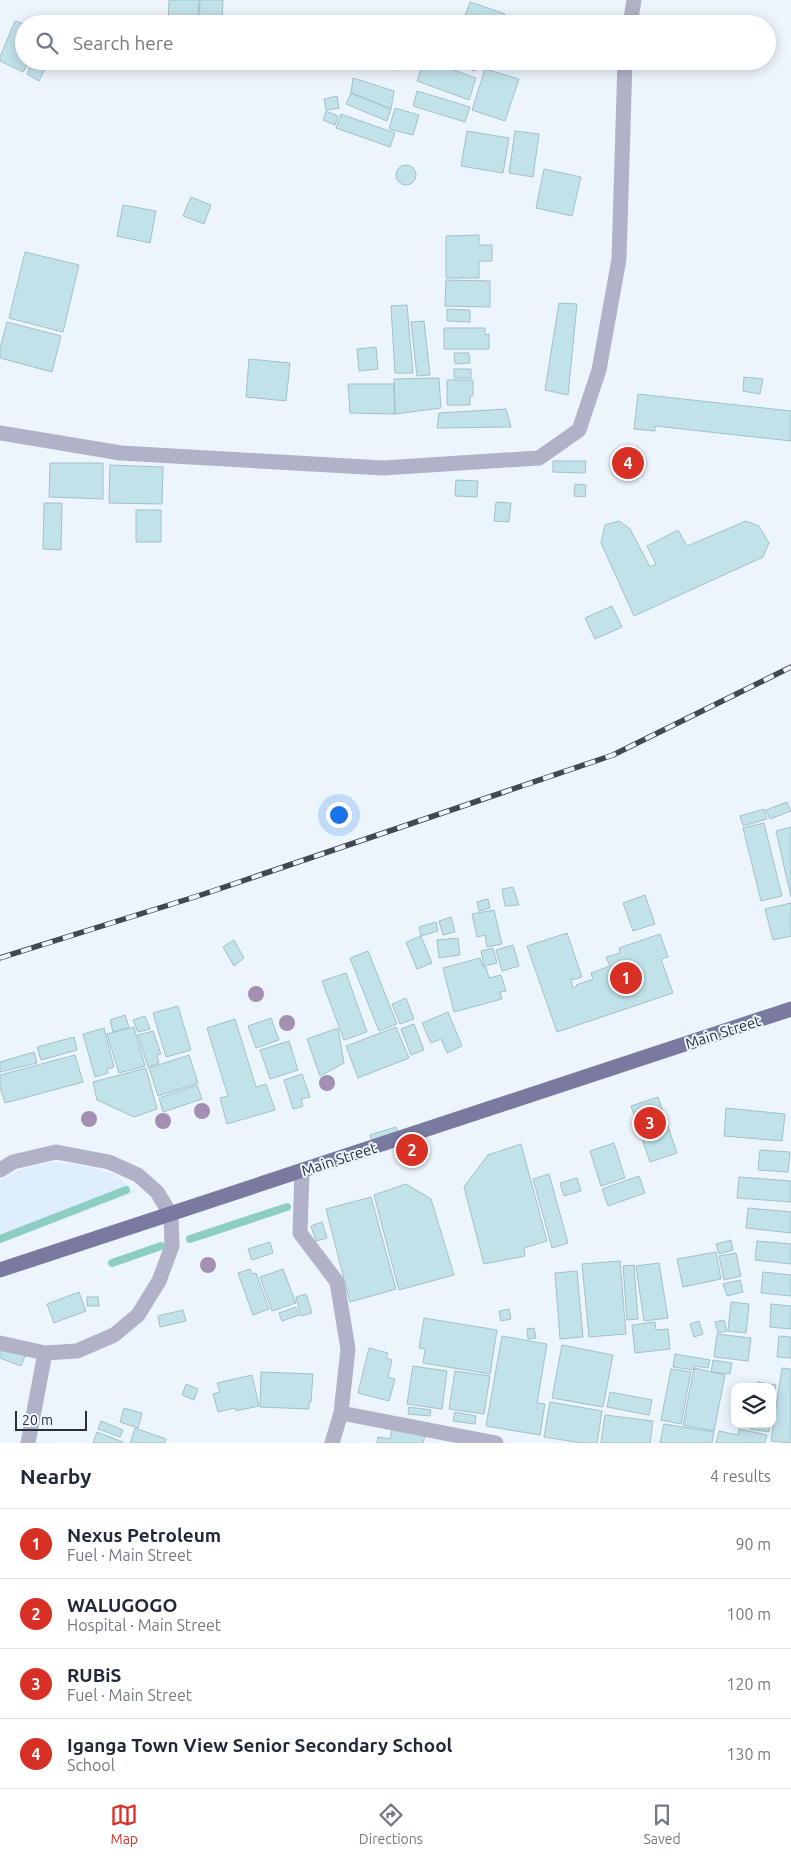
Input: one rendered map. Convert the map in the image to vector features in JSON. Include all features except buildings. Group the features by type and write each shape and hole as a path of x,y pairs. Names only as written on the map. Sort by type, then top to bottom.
{"main road":[{"name":"Main Street","path":"0,1270 791,1009"}],"street":[{"path":"632,15 634,0"},
{"path":"0,433 122,453 384,468 540,458 579,430 600,370 619,259 625,70"},
{"path":"0,1170 13,1162 56,1152 109,1162 138,1175 157,1192 171,1215 172,1246 159,1281 138,1315 114,1335 78,1351 45,1353 0,1343"},
{"path":"302,1171 300,1233 337,1282 348,1349 341,1413 332,1443"},
{"path":"28,1443 45,1353"},
{"path":"341,1413 496,1443"}],"shaded area":[{"path":"52,1162 80,1165 114,1174 136,1192 0,1243 0,1181 19,1170"}],"waterway":[{"path":"0,1239 126,1190"},
{"path":"190,1239 287,1207"},
{"path":"112,1263 161,1246"}],"railway":[{"path":"0,958 204,894 613,755 791,667"}],"place":[{"name":"Iganga Town View Senior Secondary School","path":"628,463"},
{"name":"Nexus Petroleum","path":"626,978"},
{"name":"RUBiS","path":"650,1123"},
{"name":"WALUGOGO","path":"412,1150"}]}
